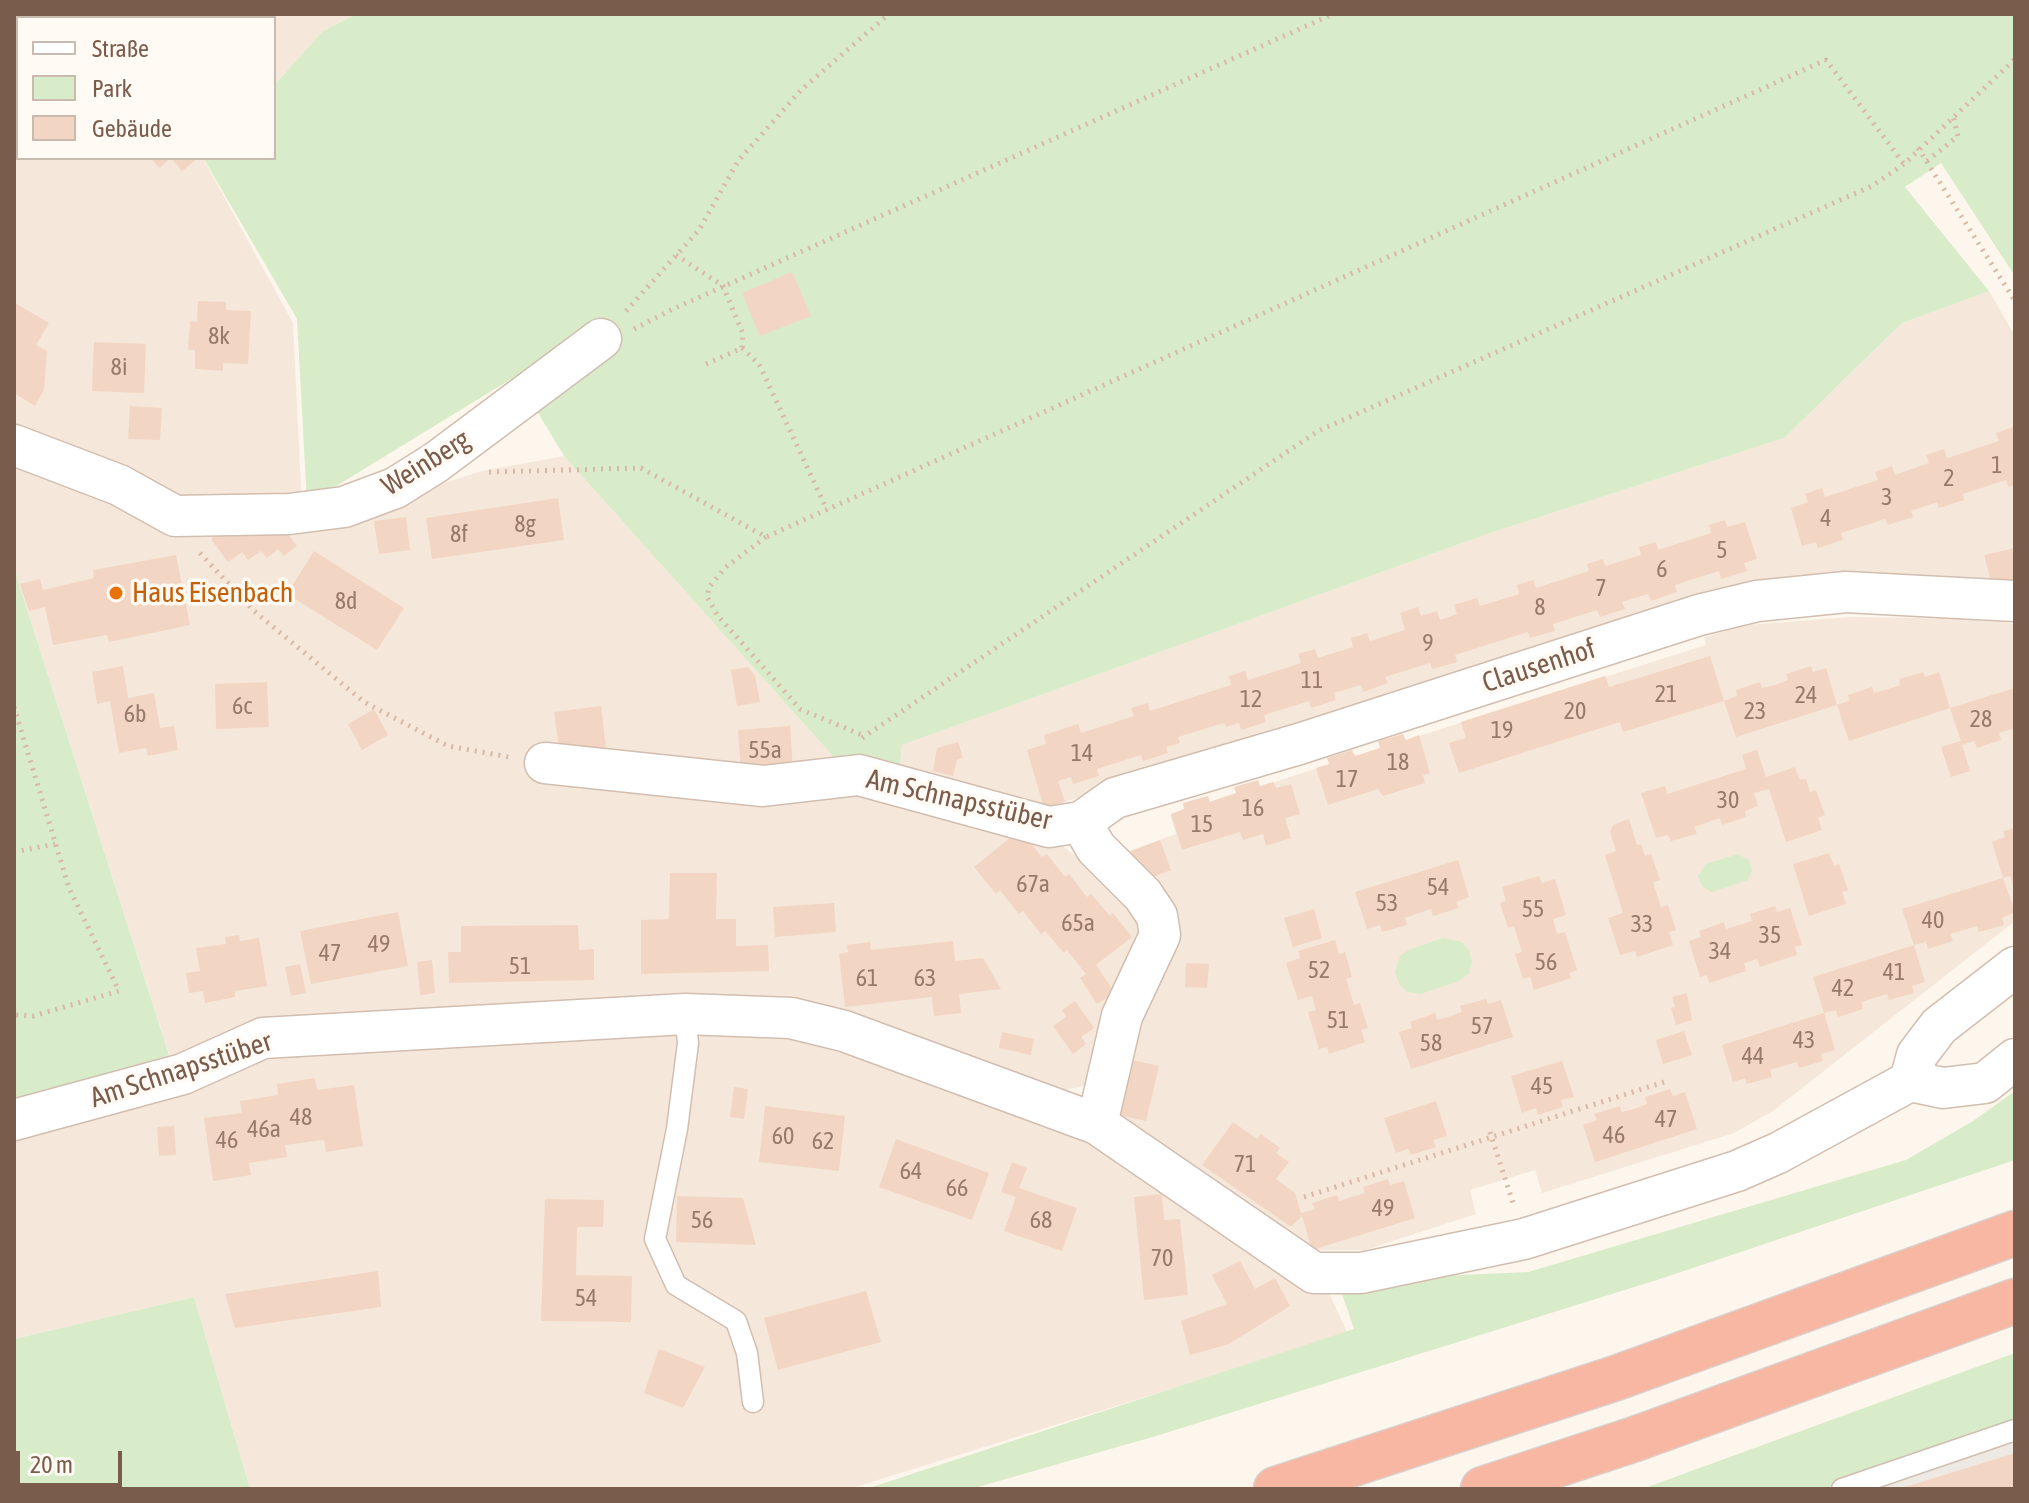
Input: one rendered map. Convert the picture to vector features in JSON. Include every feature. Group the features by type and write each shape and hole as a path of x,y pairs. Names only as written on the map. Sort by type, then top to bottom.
{"highway":[{"path":"1276,1489 1616,1378 2015,1233"},
{"path":"1483,1489 1635,1439 2015,1301"}],"street":[{"name":"Weinberg","path":"14,445 119,485 175,516 289,514 344,507 395,488 435,463 601,339"},
{"name":"Clausenhof","path":"1081,822 1115,798 1299,744 1699,615 1757,601 1846,592 2015,601"},
{"name":"Am Schnapsstüber","path":"545,763 763,786 859,775 1049,827 1081,822 1096,848 1143,895 1157,916 1160,935 1122,1016 1097,1124"},
{"path":"2015,967 1939,1026 1917,1055 1910,1081 1943,1088 1985,1083 2015,1059"},
{"name":"Am Schnapsstüber","path":"14,1120 183,1074 263,1038 685,1014 791,1018 844,1031 1097,1124 1314,1273 1361,1273 1489,1248 1723,1176 1778,1153 1910,1081"}],"lane":[{"path":"685,1014 688,1043 677,1129 655,1239 676,1285 736,1321 747,1353 753,1402"},
{"path":"1842,1489 2015,1430"}],"path":[{"path":"601,339 699,230 738,161 802,89 889,14"},
{"path":"601,339 623,335 723,286 1333,14"},
{"path":"863,735 1318,431 1872,186 1904,164 2015,59"},
{"path":"863,735 800,709 718,616 707,597 709,587 726,567 766,537 1826,60 1904,164"},
{"path":"1927,161 1958,136 1953,116"},
{"path":"1918,148 2015,301"},
{"path":"676,255 723,286 743,334 742,348"},
{"path":"742,348 759,364 827,510"},
{"path":"706,364 742,348"},
{"path":"435,463 478,472 641,468 766,537"},
{"path":"175,516 195,549 254,611 364,702 448,746 545,763"},
{"path":"14,707 55,844 87,931 119,991 33,1016 14,1015"},
{"path":"859,775 863,735"},
{"path":"14,852 55,844"},
{"path":"1304,1197 1491,1134 1664,1082"},
{"path":"1491,1134 1506,1181"}],"shaded area":[{"path":"14,14 356,14 323,31 276,83 276,16 16,16 16,160 206,160 293,323 303,528 482,471 564,456 839,763 1057,842 1155,922 1087,1085 1061,1091 1189,1198 1329,1293 1348,1334 849,1489 250,1489 194,1297 14,1339 14,1101 169,1054 17,578 14,549"},
{"path":"1989,291 2015,336 2015,587 1712,596 1040,810 899,775 902,745 1490,533 1784,438 1902,323"},
{"path":"1851,617 1980,619 2015,624 2015,921 1773,1111 1734,1133 1542,1193 1535,1170 1470,1190 1476,1214 1365,1250 1312,1250 1189,1161 1133,1133 1114,1117 1121,1033 1166,936 1124,853 1176,834 1170,815 1706,645 1704,637 1747,625"},
{"path":"2015,1421 2015,1489 1823,1489"}],"green space":[{"path":"356,14 2015,14 2015,276 1941,163 1905,187 1989,291 1902,323 1784,438 1490,533 902,745 899,775 839,763 564,456 516,376 307,504 297,319 205,161 276,160 276,83 323,31"},
{"path":"14,549 17,578 169,1055 14,1101"},
{"path":"1738,854 1749,860 1752,870 1748,880 1712,892 1702,886 1698,876 1706,864"},
{"path":"1443,938 1462,942 1469,950 1472,961 1469,973 1459,981 1421,994 1408,992 1400,985 1395,973 1400,956 1408,950"},
{"path":"2015,1091 2015,1160 1660,1279 1156,1436 971,1489 866,1489 1354,1329 1341,1291 1373,1279 1528,1272 1906,1160 1973,1121"},
{"path":"194,1297 250,1489 14,1489 14,1339"},
{"path":"2015,1353 2015,1421 1823,1489 1642,1489"}],"building":[{"path":"262,14 264,16 206,16"},
{"path":"153,160 169,160 159,168"},
{"path":"173,160 196,160 182,171"},
{"path":"792,272 811,316 760,336 742,293"},
{"path":"198,301 226,302 226,310 251,311 248,364 223,363 223,371 195,369 195,350 188,350 190,321 197,322"},
{"path":"15,303 49,323 36,345 47,351 44,390 35,406 14,393"},
{"path":"94,342 146,344 144,393 92,391"},
{"path":"130,406 162,408 160,440 128,439"},
{"path":"2014,427 2015,485 2009,487 2006,480 1963,494 1964,500 1939,508 1937,502 1911,511 1913,517 1888,525 1885,519 1841,533 1843,540 1818,548 1816,542 1802,546 1791,508 1808,502 1805,494 1822,488 1825,497 1878,480 1875,472 1892,466 1895,475 1929,463 1926,455 1944,449 1947,458 1999,441 1996,433"},
{"path":"558,498 564,540 432,559 426,518"},
{"path":"406,517 410,550 379,554 374,521"},
{"path":"1725,520 1727,527 1745,522 1757,559 1744,563 1747,571 1721,579 1719,571 1675,585 1677,592 1651,601 1648,594 1622,602 1625,609 1600,617 1597,610 1553,624 1555,631 1530,638 1528,632 1455,655 1457,662 1432,669 1430,663 1385,677 1388,683 1363,692 1361,685 1334,693 1336,700 1311,708 1309,701 1264,715 1266,722 1241,730 1239,723 1226,727 1224,723 1178,737 1180,743 1166,747 1168,753 1143,761 1141,755 1097,769 1099,776 1073,784 1071,777 1058,781 1065,802 1044,808 1027,750 1046,744 1044,735 1078,724 1081,733 1134,716 1131,708 1148,703 1150,711 1231,685 1229,676 1245,671 1248,680 1301,663 1298,654 1315,649 1318,658 1353,647 1351,638 1367,633 1370,641 1405,630 1400,613 1418,607 1421,616 1437,611 1440,620 1457,614 1454,605 1477,598 1480,606 1519,594 1517,585 1533,580 1536,588 1589,571 1587,564 1603,559 1605,566 1641,555 1639,547 1656,542 1658,550 1711,533 1709,525"},
{"path":"280,524 297,546 284,556 278,549 267,558 261,551 248,560 242,552 228,562 211,539 224,529 229,537 242,527 248,535 259,526 267,534"},
{"path":"2015,548 2015,579 1992,585 1984,555"},
{"path":"314,551 404,608 377,650 287,594"},
{"path":"176,555 190,625 109,642 107,635 53,645 45,607 29,611 20,584 40,579 43,590 94,578 93,570"},
{"path":"1710,656 1724,701 1623,732 1620,722 1459,773 1449,743 1466,738 1461,722 1605,676 1609,687"},
{"path":"123,666 128,698 154,693 160,728 174,726 178,750 148,756 146,748 119,753 110,701 97,704 92,672"},
{"path":"1811,666 1813,672 1826,668 1837,705 1736,737 1724,701 1737,696 1736,690 1760,682 1762,688 1775,685 1788,680 1786,674"},
{"path":"748,667 755,676 760,702 737,706 731,670"},
{"path":"1923,672 1925,677 1939,672 1950,708 1849,741 1837,705 1849,701 1848,695 1872,687 1874,693 1888,689 1900,685 1899,679"},
{"path":"267,682 269,727 216,729 215,684"},
{"path":"2015,688 2015,728 1999,733 2001,740 1977,748 1974,741 1962,745 1970,771 1951,777 1941,747 1961,741 1950,708"},
{"path":"601,706 606,747 559,749 554,712"},
{"path":"374,709 388,735 362,750 348,724"},
{"path":"790,726 793,770 741,774 738,730"},
{"path":"1403,734 1406,740 1419,735 1430,773 1423,775 1425,783 1383,796 1378,789 1328,805 1316,768 1329,764 1327,758 1352,750 1355,756 1380,748 1378,741"},
{"path":"958,742 963,757 957,760 953,776 933,771 937,748"},
{"path":"1757,750 1766,777 1795,767 1800,780 1806,779 1810,792 1816,790 1825,815 1818,818 1822,830 1786,842 1769,789 1754,793 1758,806 1745,811 1746,817 1722,825 1720,818 1694,827 1697,834 1671,841 1668,835 1656,838 1641,793 1665,786 1667,794 1746,769 1742,755"},
{"path":"1258,780 1260,786 1273,782 1276,788 1291,784 1300,814 1285,818 1291,838 1266,846 1263,834 1243,840 1240,832 1182,850 1171,814 1184,809 1183,803 1208,796 1210,802 1236,793 1234,787"},
{"path":"1629,819 1637,845 1641,844 1645,856 1651,854 1660,880 1653,882 1661,907 1668,905 1676,930 1669,932 1673,945 1637,957 1635,951 1620,955 1608,918 1623,913 1605,855 1616,851 1610,832 1613,825"},
{"path":"2015,828 2014,888 2010,876 2003,878 1992,842 2005,837 2003,831"},
{"path":"1020,830 1042,857 1047,854 1065,877 1069,874 1087,897 1091,894 1110,916 1113,913 1132,937 1096,965 1115,993 1097,1004 1080,978 1086,974 1067,950 1064,953 1045,931 1041,934 1023,911 1019,914 1000,890 996,894 974,867"},
{"path":"1160,840 1171,870 1142,881 1131,851"},
{"path":"1829,853 1834,866 1839,864 1848,890 1842,892 1846,904 1809,916 1793,864"},
{"path":"1458,860 1469,897 1456,902 1459,908 1433,916 1431,909 1405,918 1407,925 1382,932 1380,925 1367,929 1355,892"},
{"path":"670,873 717,873 716,919 736,919 736,946 768,945 769,971 641,974 641,920 669,919"},
{"path":"1539,876 1542,883 1555,879 1566,915 1553,919 1557,934 1565,932 1577,970 1569,973 1571,978 1534,990 1530,977 1523,979 1515,954 1522,952 1514,926 1508,928 1500,903 1506,901 1502,887"},
{"path":"2003,878 2015,912 2002,918 2004,925 1979,932 1977,926 1950,934 1953,941 1928,949 1926,942 1914,945 1902,909"},
{"path":"834,903 836,932 775,937 773,907"},
{"path":"1775,906 1777,912 1790,908 1802,945 1795,947 1797,955 1760,967 1757,959 1744,963 1746,971 1709,983 1707,975 1700,977 1689,941 1701,937 1699,931 1724,922 1726,929 1752,921 1750,914"},
{"path":"1314,909 1322,938 1293,947 1284,918"},
{"path":"398,912 408,966 311,984 300,931"},
{"path":"578,925 579,950 594,949 594,980 449,983 448,952 461,952 461,926"},
{"path":"239,935 240,941 259,938 267,986 235,991 235,997 205,1003 203,991 189,993 186,973 200,971 196,948 226,944 225,937"},
{"path":"1335,940 1339,954 1345,952 1352,977 1346,979 1354,1005 1360,1003 1368,1028 1361,1030 1365,1042 1329,1054 1327,1047 1319,1049 1308,1012 1316,1010 1312,996 1298,1000 1286,963 1300,958 1298,951"},
{"path":"953,941 955,961 983,958 1001,989 959,994 961,1013 934,1016 932,997 845,1007 839,954 848,952 847,945 870,942 871,950"},
{"path":"1914,945 1925,982 1912,986 1914,993 1889,1000 1887,994 1861,1002 1863,1009 1838,1017 1836,1010 1824,1013 1813,977"},
{"path":"432,960 435,993 420,995 417,962"},
{"path":"1186,963 1209,964 1207,988 1185,987"},
{"path":"300,964 306,993 291,996 285,967"},
{"path":"1687,993 1692,1020 1676,1025 1671,1008 1675,1007 1672,997"},
{"path":"1486,999 1488,1004 1501,1000 1513,1037 1411,1069 1399,1032 1412,1028 1410,1022 1435,1013 1437,1020 1451,1016 1462,1012 1460,1006"},
{"path":"1075,1001 1094,1028 1081,1037 1086,1044 1073,1054 1053,1026 1066,1017 1062,1010"},
{"path":"1824,1013 1835,1050 1821,1054 1823,1061 1799,1068 1797,1062 1770,1070 1772,1077 1747,1084 1745,1078 1733,1082 1722,1045"},
{"path":"1684,1031 1692,1055 1663,1064 1656,1040"},
{"path":"1002,1032 1034,1039 1031,1055 999,1048"},
{"path":"1128,1059 1159,1066 1146,1121 1115,1114"},
{"path":"1562,1061 1574,1097 1561,1100 1563,1107 1538,1115 1536,1108 1522,1113 1511,1076"},
{"path":"315,1078 317,1090 354,1085 363,1146 326,1152 324,1140 285,1145 287,1157 249,1163 251,1175 213,1181 204,1118 242,1113 240,1101 278,1095 277,1084"},
{"path":"734,1087 748,1089 744,1119 730,1117"},
{"path":"1670,1089 1673,1096 1685,1092 1697,1129 1595,1162 1583,1125 1597,1120 1594,1114 1620,1106 1622,1112 1634,1109 1647,1104 1645,1097"},
{"path":"1436,1101 1447,1136 1433,1140 1436,1147 1411,1155 1408,1149 1396,1153 1384,1118"},
{"path":"765,1106 845,1116 839,1171 759,1162"},
{"path":"1233,1122 1257,1139 1261,1134 1280,1148 1276,1153 1289,1162 1276,1179 1295,1193 1301,1213 1315,1209 1312,1203 1337,1195 1339,1201 1365,1193 1363,1187 1388,1179 1390,1185 1404,1181 1415,1218 1312,1250 1302,1216 1291,1227 1202,1165"},
{"path":"174,1126 176,1155 159,1156 157,1127"},
{"path":"896,1139 989,1173 972,1220 879,1187"},
{"path":"1012,1162 1027,1168 1019,1188 1077,1208 1062,1251 1004,1231 1016,1197 1001,1192"},
{"path":"1162,1194 1164,1220 1180,1219 1188,1295 1144,1300 1134,1197"},
{"path":"677,1196 743,1198 756,1245 676,1242"},
{"path":"545,1199 604,1200 603,1227 577,1227 576,1275 632,1276 631,1322 541,1321"},
{"path":"1240,1261 1255,1289 1275,1278 1290,1306 1229,1344 1190,1355 1181,1321 1227,1304 1212,1275"},
{"path":"378,1271 381,1307 235,1328 225,1294"},
{"path":"866,1291 881,1342 778,1370 764,1318"},
{"path":"659,1349 705,1367 683,1408 644,1393"},
{"path":"2015,1453 2015,1489 1902,1489 1902,1488"}],"place":[{"name":"Haus Eisenbach","path":"116,593"}]}
